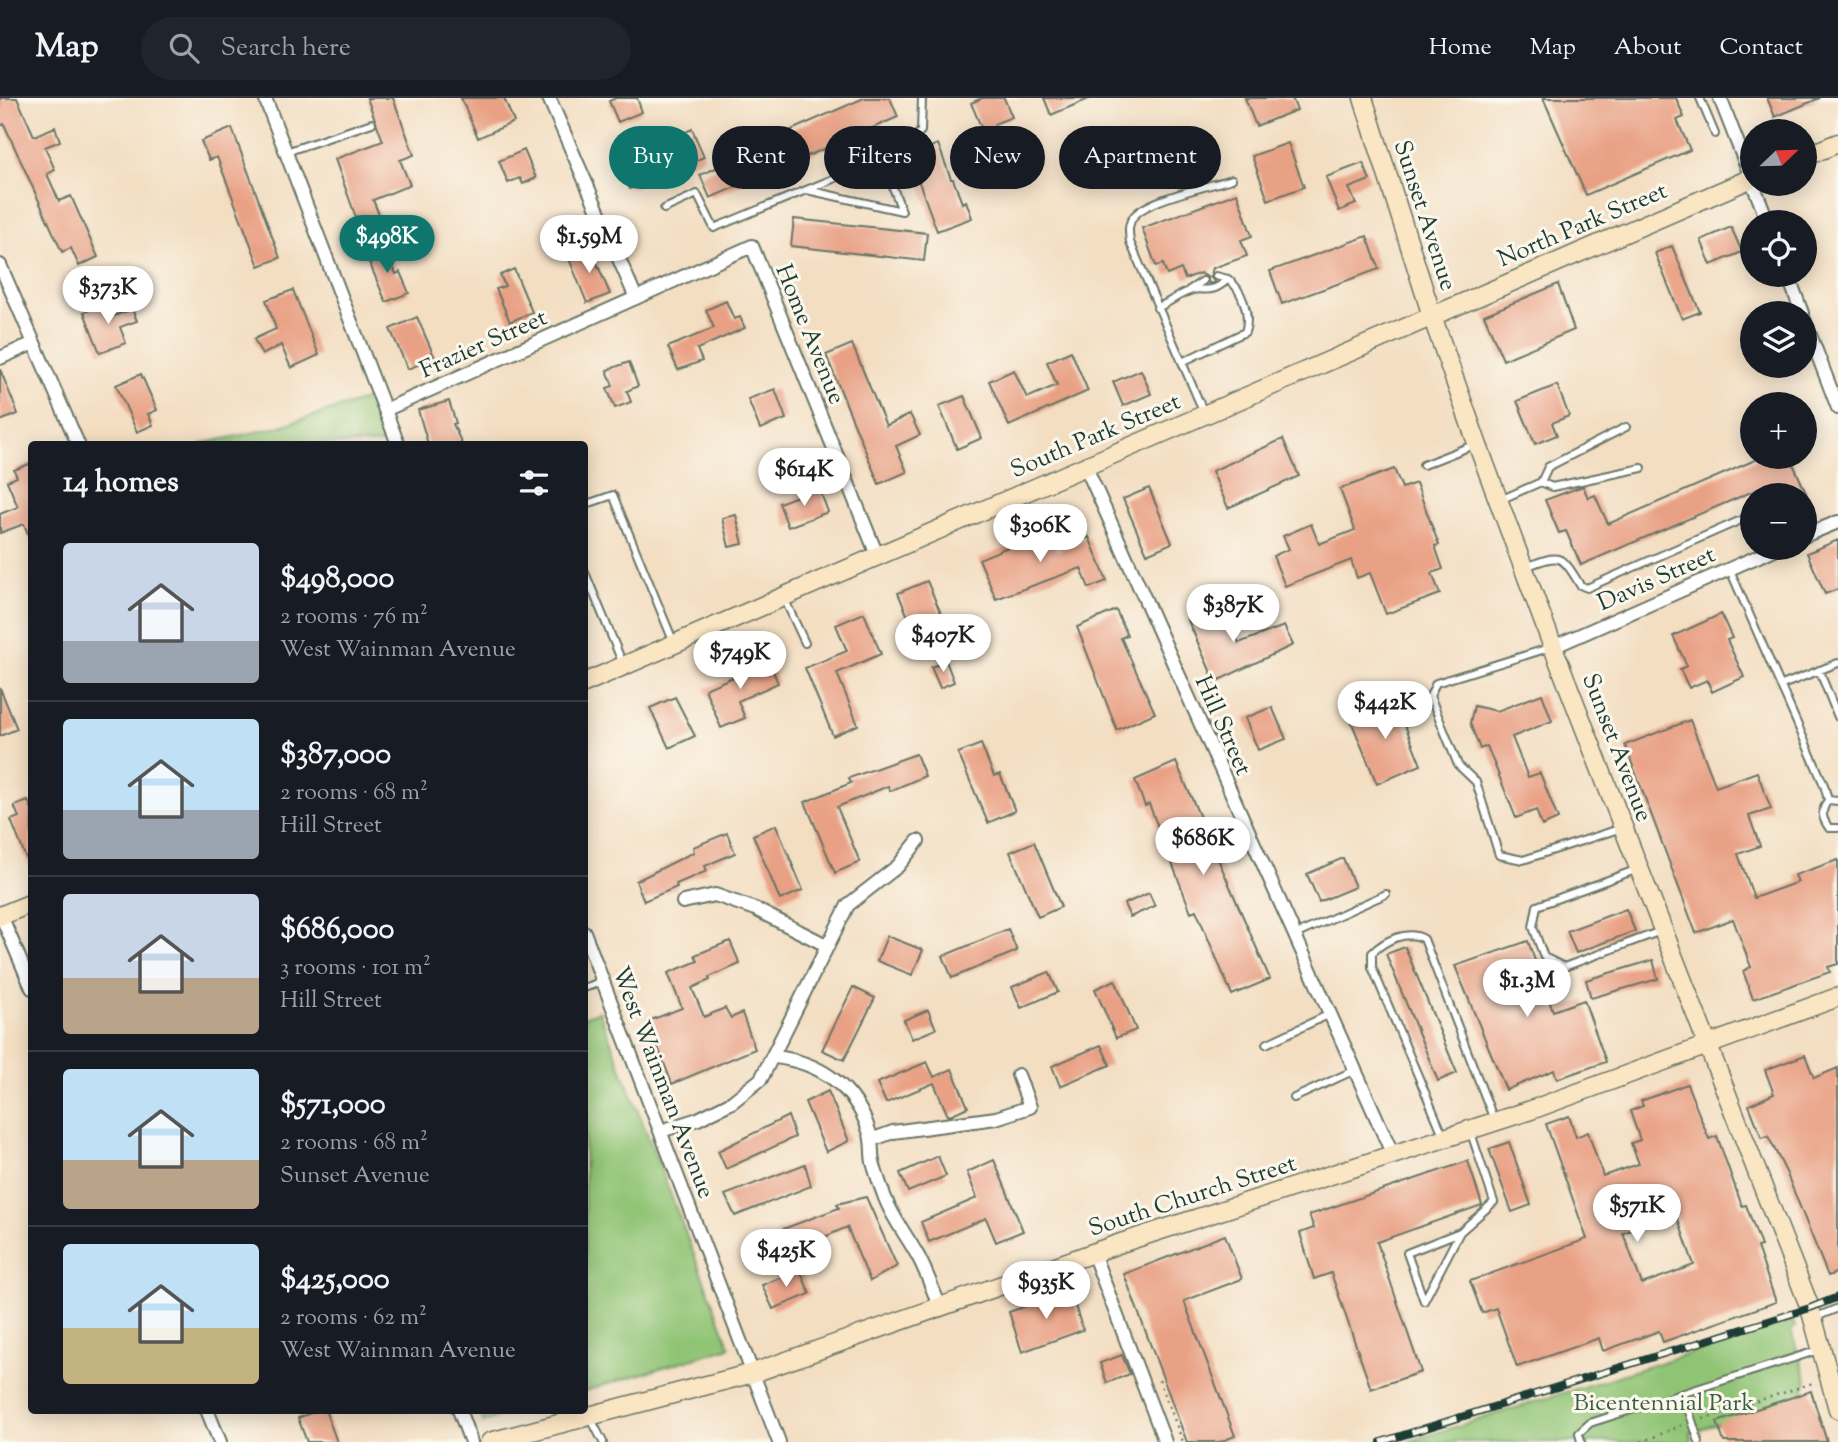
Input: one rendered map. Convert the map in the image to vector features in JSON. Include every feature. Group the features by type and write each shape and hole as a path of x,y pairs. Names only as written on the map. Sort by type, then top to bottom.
{"main road":[{"name":"Sunset Avenue","path":"1363,98 1432,316 1478,443 1553,647 1813,1319 1838,1407"},
{"path":"1817,152 1838,143"},
{"name":"North Park Street","path":"1432,316 1740,185"},
{"name":"South Park Street","path":"588,681 1432,316"},
{"path":"0,915 28,905"},
{"name":"South Church Street","path":"490,1442 753,1373 1093,1253 1494,1122 1838,998"}],"street":[{"path":"265,98 397,441"},
{"path":"549,98 636,298"},
{"path":"1720,98 1740,149"},
{"name":"Frazier Street","path":"385,410 752,246"},
{"name":"Home Avenue","path":"752,246 877,555"},
{"path":"0,265 77,441"},
{"path":"0,358 34,343"},
{"path":"1817,353 1838,408"},
{"name":"Hill Street","path":"1085,465 1393,1155"},
{"path":"1817,531 1838,522"},
{"name":"Davis Street","path":"1553,647 1746,560"},
{"path":"660,1131 698,1119 732,1102 761,1079 775,1057 848,905 898,866 918,841"},
{"path":"683,902 715,895 755,909 828,946"},
{"path":"0,915 28,979"},
{"name":"West Wainman Avenue","path":"588,942 779,1442"},
{"path":"775,1057 793,1059 818,1069 841,1083 858,1105 871,1140 873,1161 884,1196 898,1228 919,1256 940,1307"},
{"path":"871,1140 893,1132 996,1118 1030,1107 1018,1075"},
{"path":"1093,1253 1165,1442"},
{"path":"209,1414 220,1442"},
{"path":"460,1414 471,1442"}],"lane":[{"path":"921,126 922,98"},
{"path":"1700,98 1715,135"},
{"path":"286,152 372,123"},
{"path":"1204,414 1130,242 1130,222 1134,215 1148,206 1232,179"},
{"path":"664,209 697,194 714,228 824,183"},
{"path":"807,190 902,211 894,189"},
{"path":"1181,362 1245,332 1247,327 1241,295 1228,279 1216,276"},
{"path":"1189,290 1207,292 1220,287 1228,279"},
{"path":"1157,307 1203,281"},
{"path":"1499,500 1541,482 1548,467 1626,427"},
{"path":"1423,465 1478,443"},
{"path":"1541,482 1552,487 1643,468"},
{"path":"588,504 613,495 675,644"},
{"path":"1524,567 1553,556 1564,560 1580,585 1587,588 1740,520"},
{"path":"1729,568 1782,685 1828,800"},
{"path":"588,580 624,666"},
{"path":"784,596 805,643"},
{"path":"1553,647 1436,684 1430,696 1450,749 1458,765 1475,782 1499,855 1523,860 1624,828"},
{"path":"1782,685 1838,663"},
{"path":"1819,670 1838,717"},
{"path":"1828,800 1838,801"},
{"path":"1828,800 1822,810 1823,820 1829,828 1838,828"},
{"path":"1640,868 1537,906 1533,927 1545,957 1563,967 1663,930"},
{"path":"1295,936 1387,894"},
{"path":"1444,1138 1371,967 1372,953 1394,939 1409,934 1424,939 1494,1122"},
{"path":"588,987 603,981"},
{"path":"1266,1044 1330,1014"},
{"path":"1294,1098 1355,1070"},
{"path":"1460,1232 1424,1301 1407,1253 1460,1232 1493,1202 1470,1130"},
{"path":"1813,1319 1838,1308"},
{"path":"1581,1442 1580,1433 1590,1423 1820,1349"},
{"path":"1683,1394 1699,1442"},
{"path":"589,1416 603,1442"}],"path":[{"path":"1641,1442 1812,1383"}],"green space":[{"path":"371,398 387,441 215,441 274,428"},
{"path":"599,1011 730,1347 588,1390 588,1015"},
{"name":"Bicentennial Park","path":"1793,1321 1795,1327 1791,1331 1807,1380 1802,1395 1690,1433 1692,1442 1407,1442"},
{"path":"481,1414 510,1414 483,1422"}],"building":[{"path":"0,98 17,98 34,136 55,127 60,141 45,147 55,170 47,174 59,201 71,196 98,257 79,266 71,248 62,252 4,124 0,126"},
{"path":"367,98 393,98 414,155 400,160 410,185 373,200 380,217 359,226 335,159 383,141"},
{"path":"461,98 504,98 514,122 478,138"},
{"path":"616,98 637,98 642,112 618,122 609,101"},
{"path":"864,98 890,98 898,117 877,126 824,126 824,149 810,155 810,126 800,126"},
{"path":"982,98 1004,98 1012,117 994,124 995,126 981,126 971,103"},
{"path":"1044,98 1091,98 1051,115"},
{"path":"1245,98 1292,98 1297,110 1256,126"},
{"path":"1543,98 1676,98 1684,117 1677,120 1690,150 1586,195"},
{"path":"1767,98 1820,98 1775,117"},
{"path":"232,128 280,258 259,266 217,157 209,160 201,141"},
{"path":"698,143 704,157 698,160"},
{"path":"1288,143 1304,187 1268,200 1252,156"},
{"path":"938,144 950,176 950,189 957,189 962,203 966,201 972,218 937,231 922,189 936,189"},
{"path":"524,150 536,178 523,184 520,178 508,183 499,161"},
{"path":"1363,163 1370,180 1349,188 1356,204 1339,211 1326,177"},
{"path":"712,170 712,189 731,189 710,198 700,175"},
{"path":"1237,193 1252,236 1241,240 1247,256 1213,268 1210,277 1215,282 1209,284 1207,277 1200,273 1185,279 1181,269 1167,275 1163,264 1156,266 1142,228"},
{"path":"794,219 927,233 924,261 791,246"},
{"path":"1731,227 1740,253 1711,265 1701,240"},
{"path":"1367,236 1379,269 1282,304 1270,271"},
{"path":"1672,246 1700,312 1682,319 1655,253"},
{"path":"385,247 396,274 400,272 409,293 386,302 366,255"},
{"path":"590,247 610,294 587,303 568,256"},
{"path":"514,269 532,312 510,322 496,289 505,286 500,275"},
{"path":"1558,284 1574,330 1503,360 1484,315"},
{"path":"293,290 319,355 291,368 281,345 262,355 254,339 276,329 266,300"},
{"path":"726,301 734,319 740,317 745,328 697,349 702,361 678,370 668,347 714,328 706,310"},
{"path":"109,302 114,316 132,309 137,321 120,327 126,343 100,353 84,312"},
{"path":"417,317 435,358 408,369 390,329"},
{"path":"852,344 886,426 910,414 920,435 896,446 907,472 879,484 826,355"},
{"path":"1071,351 1088,391 1009,426 989,381 1014,370 1027,398 1057,385 1047,362"},
{"path":"629,362 638,386 627,391 631,402 615,408 607,388 613,386 607,370"},
{"path":"0,369 18,414 0,421"},
{"path":"1141,370 1151,394 1123,406 1113,382"},
{"path":"141,374 157,410 148,414 153,425 137,432 116,385"},
{"path":"1557,385 1569,416 1552,423 1557,435 1535,444 1517,401"},
{"path":"775,389 786,419 760,429 748,399"},
{"path":"964,396 982,438 957,449 939,406"},
{"path":"449,401 456,423 453,424 461,441 427,441 418,410"},
{"path":"1283,439 1299,476 1228,508 1212,471"},
{"path":"28,465 28,534 24,524 0,533 0,514 18,507 7,481 17,477 14,470"},
{"path":"1740,467 1740,469 1795,469 1802,483 1740,483 1740,497 1581,565 1566,531 1559,533 1545,500 1583,486 1588,498 1595,495 1608,524"},
{"path":"1394,469 1402,488 1416,483 1439,545 1435,546 1443,569 1432,573 1440,594 1386,614 1370,573 1357,578 1351,560 1285,586 1273,556 1289,549 1283,536 1311,524 1319,544 1355,530 1340,489"},
{"path":"819,488 828,512 788,527 779,503"},
{"path":"1149,488 1172,543 1147,554 1123,499"},
{"path":"736,515 743,544 729,547 722,518"},
{"path":"1047,531 1056,551 1089,537 1107,581 1089,588 1081,568 996,599 979,559"},
{"path":"1838,540 1838,589 1825,594 1810,560 1817,560 1817,549"},
{"path":"927,581 945,623 916,636 898,593"},
{"path":"1223,605 1239,643 1284,626 1293,645 1215,682 1188,620"},
{"path":"1116,610 1127,635 1121,638 1155,713 1117,730 1077,627"},
{"path":"864,613 881,654 837,673 858,725 833,736 805,668 847,651 836,625"},
{"path":"1721,614 1732,638 1727,640 1744,677 1712,692 1707,680 1689,688 1680,669 1687,666 1673,636"},
{"path":"767,657 778,683 738,701 745,718 721,728 705,689 745,672 743,668"},
{"path":"946,661 954,682 940,688 931,667"},
{"path":"0,688 17,729 0,736"},
{"path":"1542,694 1552,721 1512,737 1528,777 1540,773 1558,819 1542,826 1536,810 1516,818 1487,746 1480,749 1470,723 1474,706 1497,711"},
{"path":"675,697 695,736 669,748 650,708"},
{"path":"1394,698 1421,765 1377,784 1349,716"},
{"path":"1272,707 1286,739 1258,750 1245,718"},
{"path":"1690,720 1716,787 1757,772 1771,809 1749,816 1760,846 1738,854 1754,898 1798,882 1795,875 1838,860 1838,964 1828,967 1830,972 1753,999 1743,971 1751,967 1733,919 1696,933 1625,745"},
{"path":"981,744 994,776 1000,774 1015,811 988,823 958,753"},
{"path":"916,754 925,776 890,791 888,786 837,807 860,862 835,873 805,802 851,783 849,778"},
{"path":"1176,762 1270,979 1232,995 1196,910 1191,912 1149,804 1145,806 1135,780"},
{"path":"28,801 28,863 11,820 19,817 14,806"},
{"path":"776,825 803,890 780,900 753,835"},
{"path":"727,833 735,853 705,866 707,871 676,884 677,887 644,901 636,881 694,852 693,847"},
{"path":"1034,842 1061,907 1038,917 1010,852"},
{"path":"1343,858 1355,887 1319,902 1307,874"},
{"path":"1149,893 1155,906 1130,917 1124,904"},
{"path":"1626,909 1635,931 1576,953 1567,931"},
{"path":"1008,929 1017,951 952,978 943,956"},
{"path":"887,936 923,950 912,975 877,961"},
{"path":"730,941 740,964 709,977 710,980 692,988 704,1017 725,1008 731,1018 742,1013 755,1049 672,1084 648,1021 682,1008 668,973 698,961 695,955"},
{"path":"1528,941 1553,1011 1584,1000 1606,1062 1557,1079 1554,1070 1506,1090 1455,966"},
{"path":"1405,947 1457,1073 1438,1081 1386,954"},
{"path":"1653,960 1658,979 1591,998 1586,980"},
{"path":"1049,972 1058,992 1021,1008 1012,987"},
{"path":"1115,980 1136,1030 1116,1038 1095,989"},
{"path":"853,987 875,998 844,1060 822,1050"},
{"path":"928,1010 936,1029 912,1039 904,1020"},
{"path":"1101,1045 1110,1065 1060,1086 1052,1066"},
{"path":"1805,1055 1814,1078 1838,1068 1838,1272 1828,1276 1786,1172 1768,1136 1762,1138 1749,1105 1774,1094 1765,1070"},
{"path":"927,1062 934,1077 952,1069 968,1107 948,1116 934,1083 886,1103 877,1083"},
{"path":"1687,1084 1709,1139 1717,1136 1742,1206 1746,1205 1761,1246 1757,1247 1776,1302 1663,1342 1659,1331 1603,1351 1599,1338 1517,1367 1496,1308 1482,1313 1470,1281 1587,1239 1546,1124 1569,1116 1576,1137 1588,1132 1603,1176 1639,1164 1631,1143 1640,1140 1630,1111 1643,1106 1641,1101","holes":["1676,1214 1694,1265 1642,1284 1623,1233"]},
{"path":"828,1091 849,1141 826,1152 805,1102"},
{"path":"788,1116 795,1137 726,1169 718,1151"},
{"path":"1509,1142 1531,1205 1512,1212 1489,1149"},
{"path":"938,1156 946,1176 908,1192 900,1173"},
{"path":"994,1160 1023,1231 996,1242 986,1218 929,1242 921,1222 977,1198 967,1172"},
{"path":"1468,1161 1482,1205 1377,1242 1421,1372 1371,1389 1331,1273 1314,1279 1300,1233 1314,1228 1309,1215"},
{"path":"805,1164 811,1186 735,1216 725,1195"},
{"path":"866,1197 897,1266 870,1281 847,1227 786,1254 775,1232 839,1208 837,1204"},
{"path":"1225,1235 1242,1279 1184,1301 1235,1436 1220,1442 1187,1442 1124,1274"},
{"path":"800,1270 810,1294 773,1309 762,1285"},
{"path":"1070,1291 1083,1330 1022,1352 1009,1312"},
{"path":"1122,1355 1130,1374 1107,1383 1100,1363"},
{"path":"1811,1391 1827,1442 1724,1442 1717,1422"},
{"path":"308,1414 326,1414 337,1442 307,1442 298,1418"}],"railway":[{"path":"1381,1442 1838,1297"}]}
